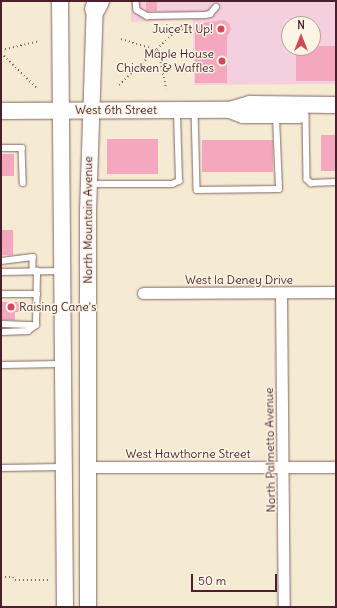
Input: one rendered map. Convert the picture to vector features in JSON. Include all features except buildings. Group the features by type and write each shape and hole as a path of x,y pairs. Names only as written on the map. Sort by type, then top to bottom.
{"main road":[{"name":"North Mountain Avenue","path":"60,1 63,110 65,607"},
{"name":"North Mountain Avenue","path":"88,607 88,184 90,110 96,4"},
{"name":"West 6th Street","path":"1,111 177,111 230,110 250,104 336,105"},
{"name":"West 6th Street","path":"230,110 243,115 336,115"},
{"path":"88,436 64,467 88,484"}],"street":[{"name":"North Palmetto Avenue","path":"281,292 284,607"},
{"name":"West la Deney Drive","path":"143,293 336,292"},
{"name":"West Hawthorne Street","path":"88,467 336,467"}],"lane":[{"path":"136,1 138,10 147,16 205,15 210,14 216,7"},
{"path":"196,110 197,190 279,189 276,115"},
{"path":"88,184 172,184 179,181 177,111"},
{"path":"306,115 307,179 311,183 336,182"},
{"path":"1,148 22,148 22,183"},
{"path":"1,260 33,257 37,294 36,325"},
{"path":"1,272 63,271"},
{"path":"1,294 37,294"},
{"path":"1,324 36,325"},
{"path":"1,332 28,331 36,325"},
{"path":"1,365 64,364"},
{"path":"1,468 64,467"}],"path":[{"path":"119,85 186,24 189,28 186,32 181,29"},
{"path":"121,38 158,50"},
{"path":"36,87 1,52 39,41"},
{"path":"158,50 166,88"},
{"path":"1,577 13,577 15,580 50,580"}],"shaded area":[{"path":"131,1 336,1 336,84 194,85 193,19 131,22"}],"place":[{"name":"Juice It Up!","path":"221,29"},
{"name":"Maple House Chicken & Waffles","path":"222,61"},
{"name":"Raising Cane's","path":"11,307"}]}
